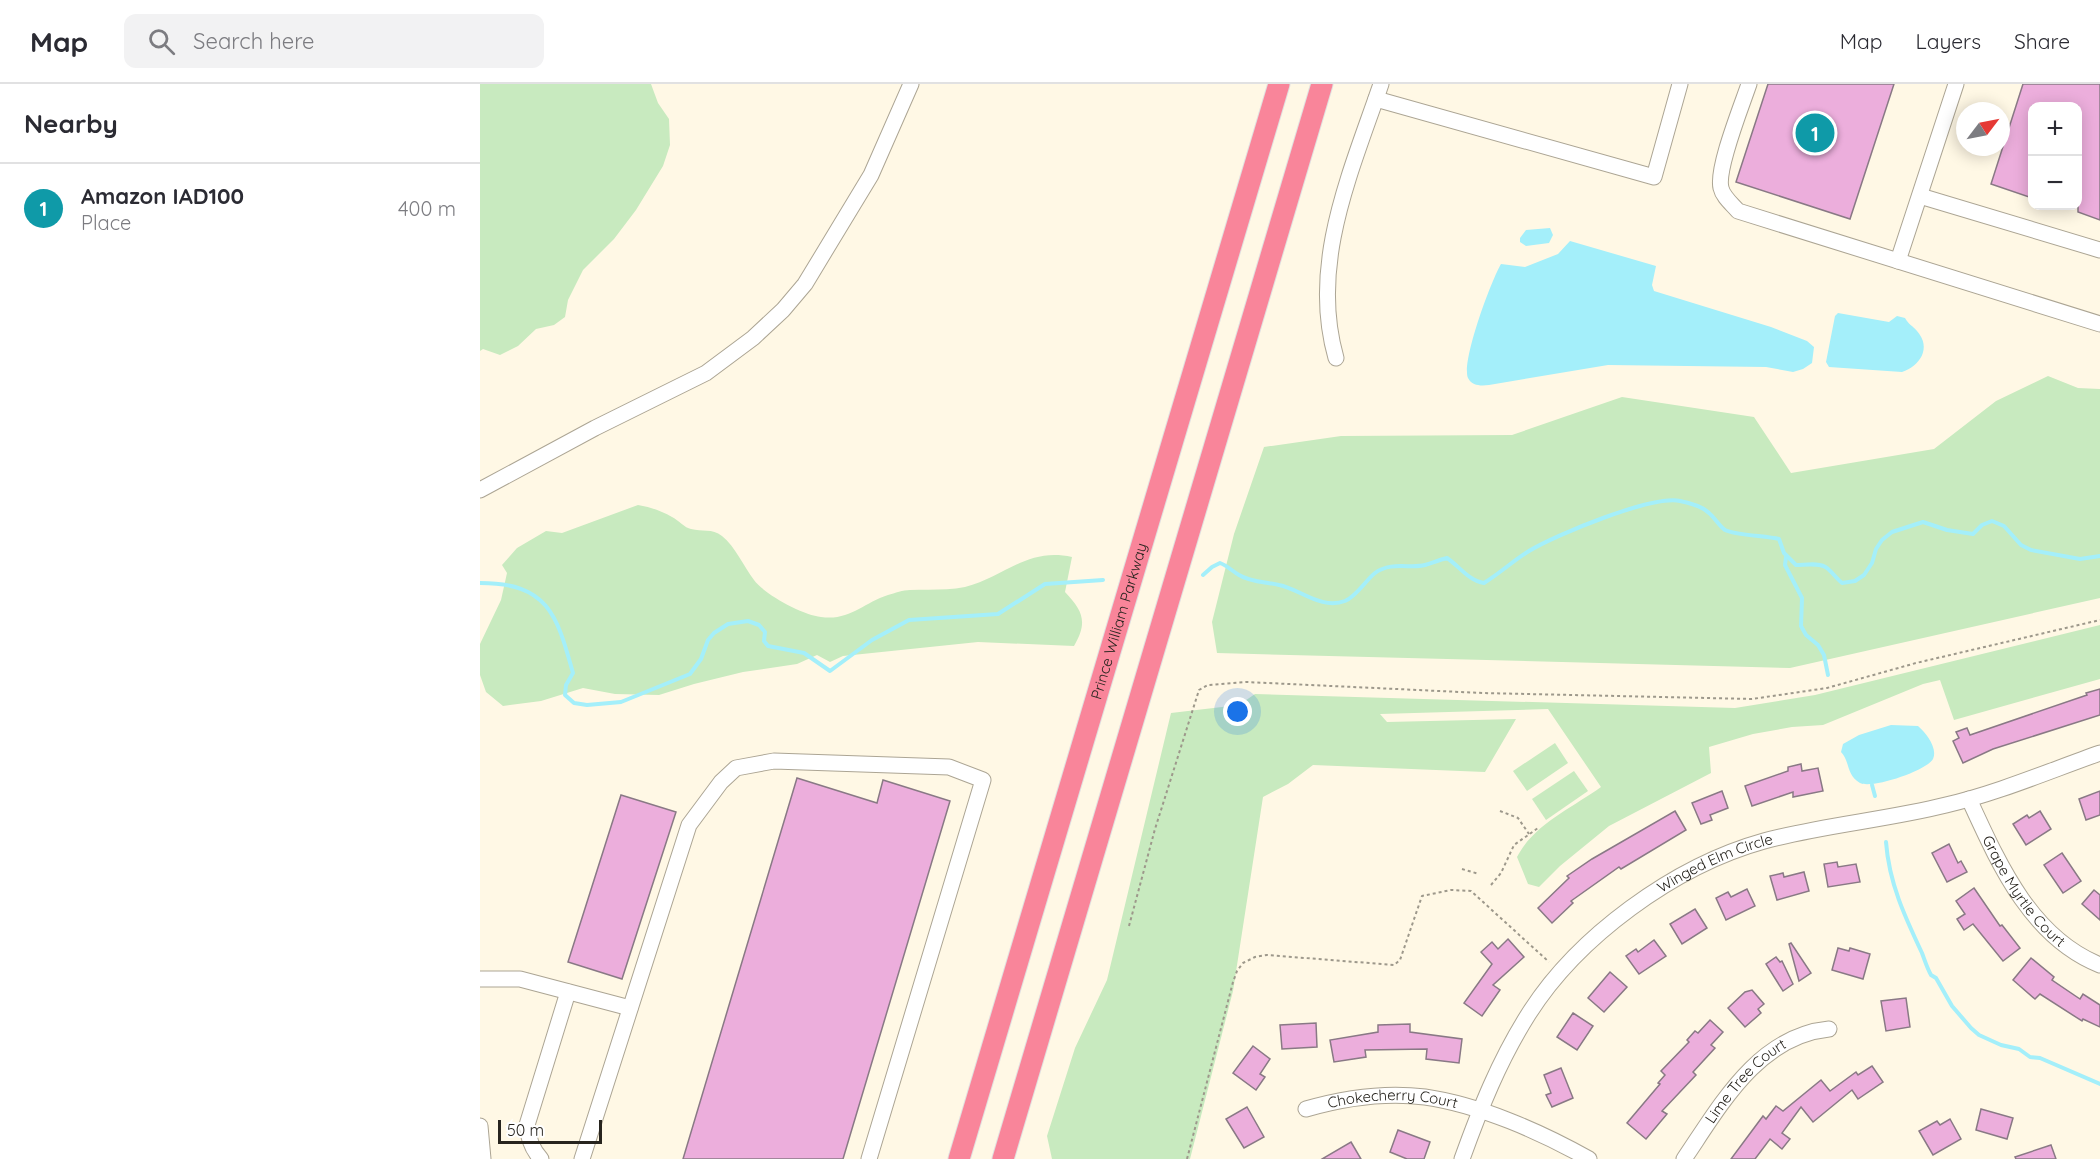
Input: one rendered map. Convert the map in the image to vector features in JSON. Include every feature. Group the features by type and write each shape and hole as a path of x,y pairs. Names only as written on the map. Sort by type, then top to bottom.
{"highway":[{"name":"Prince William Parkway","path":"959,1159 1279,84"},
{"path":"1003,1159 1322,84"}],"street":[{"path":"480,490 595,428 706,373 753,338 783,310 805,284 871,176 911,84"},
{"path":"1336,358 1328,316 1331,248 1350,172 1381,84"},
{"path":"1376,99 1654,177 1680,84"},
{"path":"1749,84 1721,171 1721,188 1728,201 1738,211 2100,324"},
{"path":"1898,261 1956,84"},
{"path":"1920,196 2100,250"},
{"name":"Winged Elm Circle","path":"1462,1159 1480,1111 1508,1050 1547,987 1602,932 1633,907 1672,882 1729,853 1762,842 1882,819 1969,799 2100,753"},
{"path":"582,1159 689,825 721,782 735,768 774,760 949,766 983,780 869,1159"},
{"name":"Grape Myrtle Court","path":"1969,799 1999,865 2028,907 2074,951 2100,965"},
{"path":"480,979 519,980 630,1008"},
{"path":"541,1159 532,1148 527,1125 568,992"},
{"name":"Lime Tree Court","path":"1684,1159 1721,1102 1768,1054 1799,1035 1829,1029"},
{"name":"Chokecherry Court","path":"1306,1109 1335,1101 1393,1096 1425,1097 1480,1111 1564,1145 1589,1159"},
{"path":"480,1126 483,1159"}],"path":[{"path":"1129,926 1155,829 1199,690 1208,685 1246,682 1482,693 1752,699 1827,688 1916,663 2100,620"},
{"path":"1500,811 1518,818 1529,834"},
{"path":"1491,885 1501,873 1513,847 1538,828"},
{"path":"1462,869 1479,874"},
{"path":"1187,1159 1215,1044 1233,982 1243,963 1255,957 1267,955 1394,965 1400,960 1424,894 1461,889 1480,896 1549,962"}],"green space":[{"path":"480,84 651,84 658,103 669,119 670,145 663,166 636,210 614,239 583,270 568,300 565,317 554,325 536,329 518,346 500,355 483,349 480,351"},
{"path":"2048,376 2078,388 2100,389 2100,598 1790,668 1217,653 1212,622 1234,534 1264,447 1341,436 1512,435 1622,397 1754,417 1791,473 1934,449 1996,401"},
{"path":"638,505 664,513 689,528 718,534 731,545 759,586 775,598 795,608 821,617 831,618 848,614 879,598 902,591 965,587 1029,559 1056,555 1072,557 1065,592 1082,617 1081,630 1074,646 978,642 843,656 830,662 817,655 797,664 743,672 659,695 615,694 583,688 541,701 503,706 486,692 480,675 480,644 501,600 507,573 502,565 517,548 546,531 562,533"},
{"path":"2100,625 2100,679 1954,720 1940,680 1923,684 1823,725 1792,727 1753,734 1709,747 1711,773 1609,826 1560,866 1539,887 1528,884 1517,857 1524,845 1543,826 1601,787 1548,709 1380,714 1387,722 1516,719 1485,772 1313,765 1288,784 1263,797 1233,991 1190,1159 1052,1159 1047,1136 1075,1048 1107,980 1171,713 1239,705 1255,694 1735,708 1815,695"},
{"path":"1555,743 1568,763 1527,791 1513,771"},
{"path":"1574,771 1588,791 1546,820 1532,799"}],"water":[{"path":"1550,228 1553,235 1549,243 1526,246 1520,242 1526,230"},
{"path":"1570,241 1656,266 1652,285 1654,291 1771,327 1807,341 1814,347 1812,363 1793,372 1766,367 1608,365 1489,385 1472,383 1468,378 1467,369 1473,339 1484,303 1501,264 1525,267 1558,254"},
{"path":"1838,313 1889,322 1897,316 1905,318 1921,337 1924,344 1922,356 1914,365 1902,372 1829,367 1826,362 1835,316"},
{"path":"1891,725 1918,726 1933,746 1933,759 1920,769 1898,778 1875,783 1860,783 1852,776 1841,752 1843,744 1859,735"}],"building":[{"path":"1768,84 1894,84 1850,219 1736,182"},
{"path":"2023,84 2100,84 2100,220 2078,212 2082,210 2082,102 2028,102 2028,197 1991,184 2000,156 2010,156 2010,125"},
{"path":"2100,689 2100,715 1993,749 1963,763 1953,741 1959,738 1956,732 1967,728 1970,735"},
{"path":"1801,764 1802,771 1818,768 1823,791 1793,797 1793,792 1752,806 1745,786 1788,771 1788,767"},
{"path":"797,778 877,803 883,780 950,801 843,1159 683,1159"},
{"path":"1722,791 1728,808 1710,815 1712,820 1701,824 1692,803"},
{"path":"2100,791 2100,815 2086,820 2079,799"},
{"path":"621,795 676,812 622,979 568,962"},
{"path":"1675,811 1686,830 1621,869 1619,867 1571,901 1573,903 1552,923 1538,908 1569,878 1567,876"},
{"path":"2040,811 2051,829 2026,845 2013,824 2027,815 2029,818"},
{"path":"1949,844 1958,863 1961,861 1967,872 1947,882 1932,853"},
{"path":"2062,853 2081,881 2063,893 2044,865"},
{"path":"1837,862 1838,867 1856,864 1860,882 1828,887 1824,864"},
{"path":"1804,872 1809,891 1777,900 1770,876 1783,873 1784,877"},
{"path":"1974,888 2000,926 2002,925 2020,948 2003,961 1973,924 1964,930 1957,919 1965,914 1956,901"},
{"path":"1747,889 1755,906 1726,920 1716,898 1728,892 1731,897"},
{"path":"2094,890 2100,895 2100,920 2082,904"},
{"path":"1695,909 1707,928 1682,944 1670,924"},
{"path":"1508,939 1524,957 1493,985 1500,990 1482,1016 1464,1003 1492,964 1481,952 1492,942 1498,949"},
{"path":"1654,940 1666,956 1639,974 1626,956 1636,949 1638,952"},
{"path":"1791,943 1811,973 1799,981 1789,944"},
{"path":"1838,948 1849,951 1850,948 1870,954 1863,979 1832,970"},
{"path":"1776,957 1780,962 1782,961 1793,984 1783,991 1766,964"},
{"path":"2031,958 2054,977 2052,980 2080,999 2083,994 2100,1005 2100,1027 2083,1019 2082,1021 2040,994 2035,999 2013,980"},
{"path":"1610,972 1627,987 1604,1012 1588,998"},
{"path":"1752,990 1764,1004 1758,1009 1761,1013 1745,1027 1728,1008 1745,992"},
{"path":"1906,998 1910,1027 1886,1031 1881,1001"},
{"path":"1573,1013 1593,1026 1577,1050 1557,1037"},
{"path":"1710,1020 1723,1032 1711,1045 1715,1048 1693,1072 1696,1075 1662,1111 1667,1114 1646,1139 1627,1123 1660,1084 1658,1083 1665,1075 1661,1071 1689,1042 1687,1040 1695,1031 1698,1033"},
{"path":"1316,1023 1317,1047 1282,1049 1280,1025"},
{"path":"1410,1024 1410,1032 1462,1039 1459,1063 1426,1059 1427,1049 1365,1050 1366,1057 1334,1062 1330,1040 1378,1032 1378,1025"},
{"path":"1253,1046 1270,1059 1260,1074 1265,1077 1256,1090 1233,1073"},
{"path":"1872,1066 1883,1082 1858,1099 1852,1090 1813,1122 1801,1107 1782,1133 1790,1139 1782,1149 1770,1139 1755,1159 1731,1159 1763,1116 1766,1119 1776,1106 1783,1111 1821,1080 1830,1091 1856,1072 1858,1075"},
{"path":"1561,1068 1573,1098 1552,1107 1546,1095 1551,1093 1544,1075"},
{"path":"1247,1107 1264,1137 1244,1148 1226,1119"},
{"path":"1981,1109 2013,1118 2007,1139 1976,1130"},
{"path":"1950,1119 1961,1139 1933,1155 1919,1131 1937,1121 1940,1125"},
{"path":"1398,1130 1430,1142 1424,1159 1407,1159 1390,1152"},
{"path":"1351,1142 1361,1159 1322,1159"},
{"path":"2051,1145 2056,1159 2016,1159 2015,1157"}],"waterway":[{"path":"1203,575 1220,563 1248,579 1287,587 1328,603 1349,599 1381,569 1394,566 1419,566 1447,558 1469,576 1484,583 1542,544 1627,510 1667,501 1680,501 1699,507 1730,532 1779,539 1784,553 1796,565 1824,566 1842,583 1855,581 1864,575 1872,563 1876,549 1892,532 1923,522 1947,530 1973,534 1982,525 1992,521 2004,526 2021,545 2031,550 2080,559 2100,556"},
{"path":"1786,557 1785,565 1802,598 1801,626 1824,655 1828,675"},
{"path":"480,583 521,589 536,596 546,607 555,619 573,673 566,685 565,695 574,703 587,705 621,702 690,674 701,659 708,640 728,624 748,621 759,625 765,632 764,641 768,646 804,653 830,671 872,640 909,620 998,614 1045,584 1103,580"},
{"path":"1872,785 1875,796"},
{"path":"1886,842 1890,872 1928,970 1936,978 1952,1006 1971,1028 1979,1035 2001,1045 2019,1049 2030,1057 2040,1058 2100,1084"}],"place":[{"name":"Amazon IAD100","path":"1815,133"}]}
